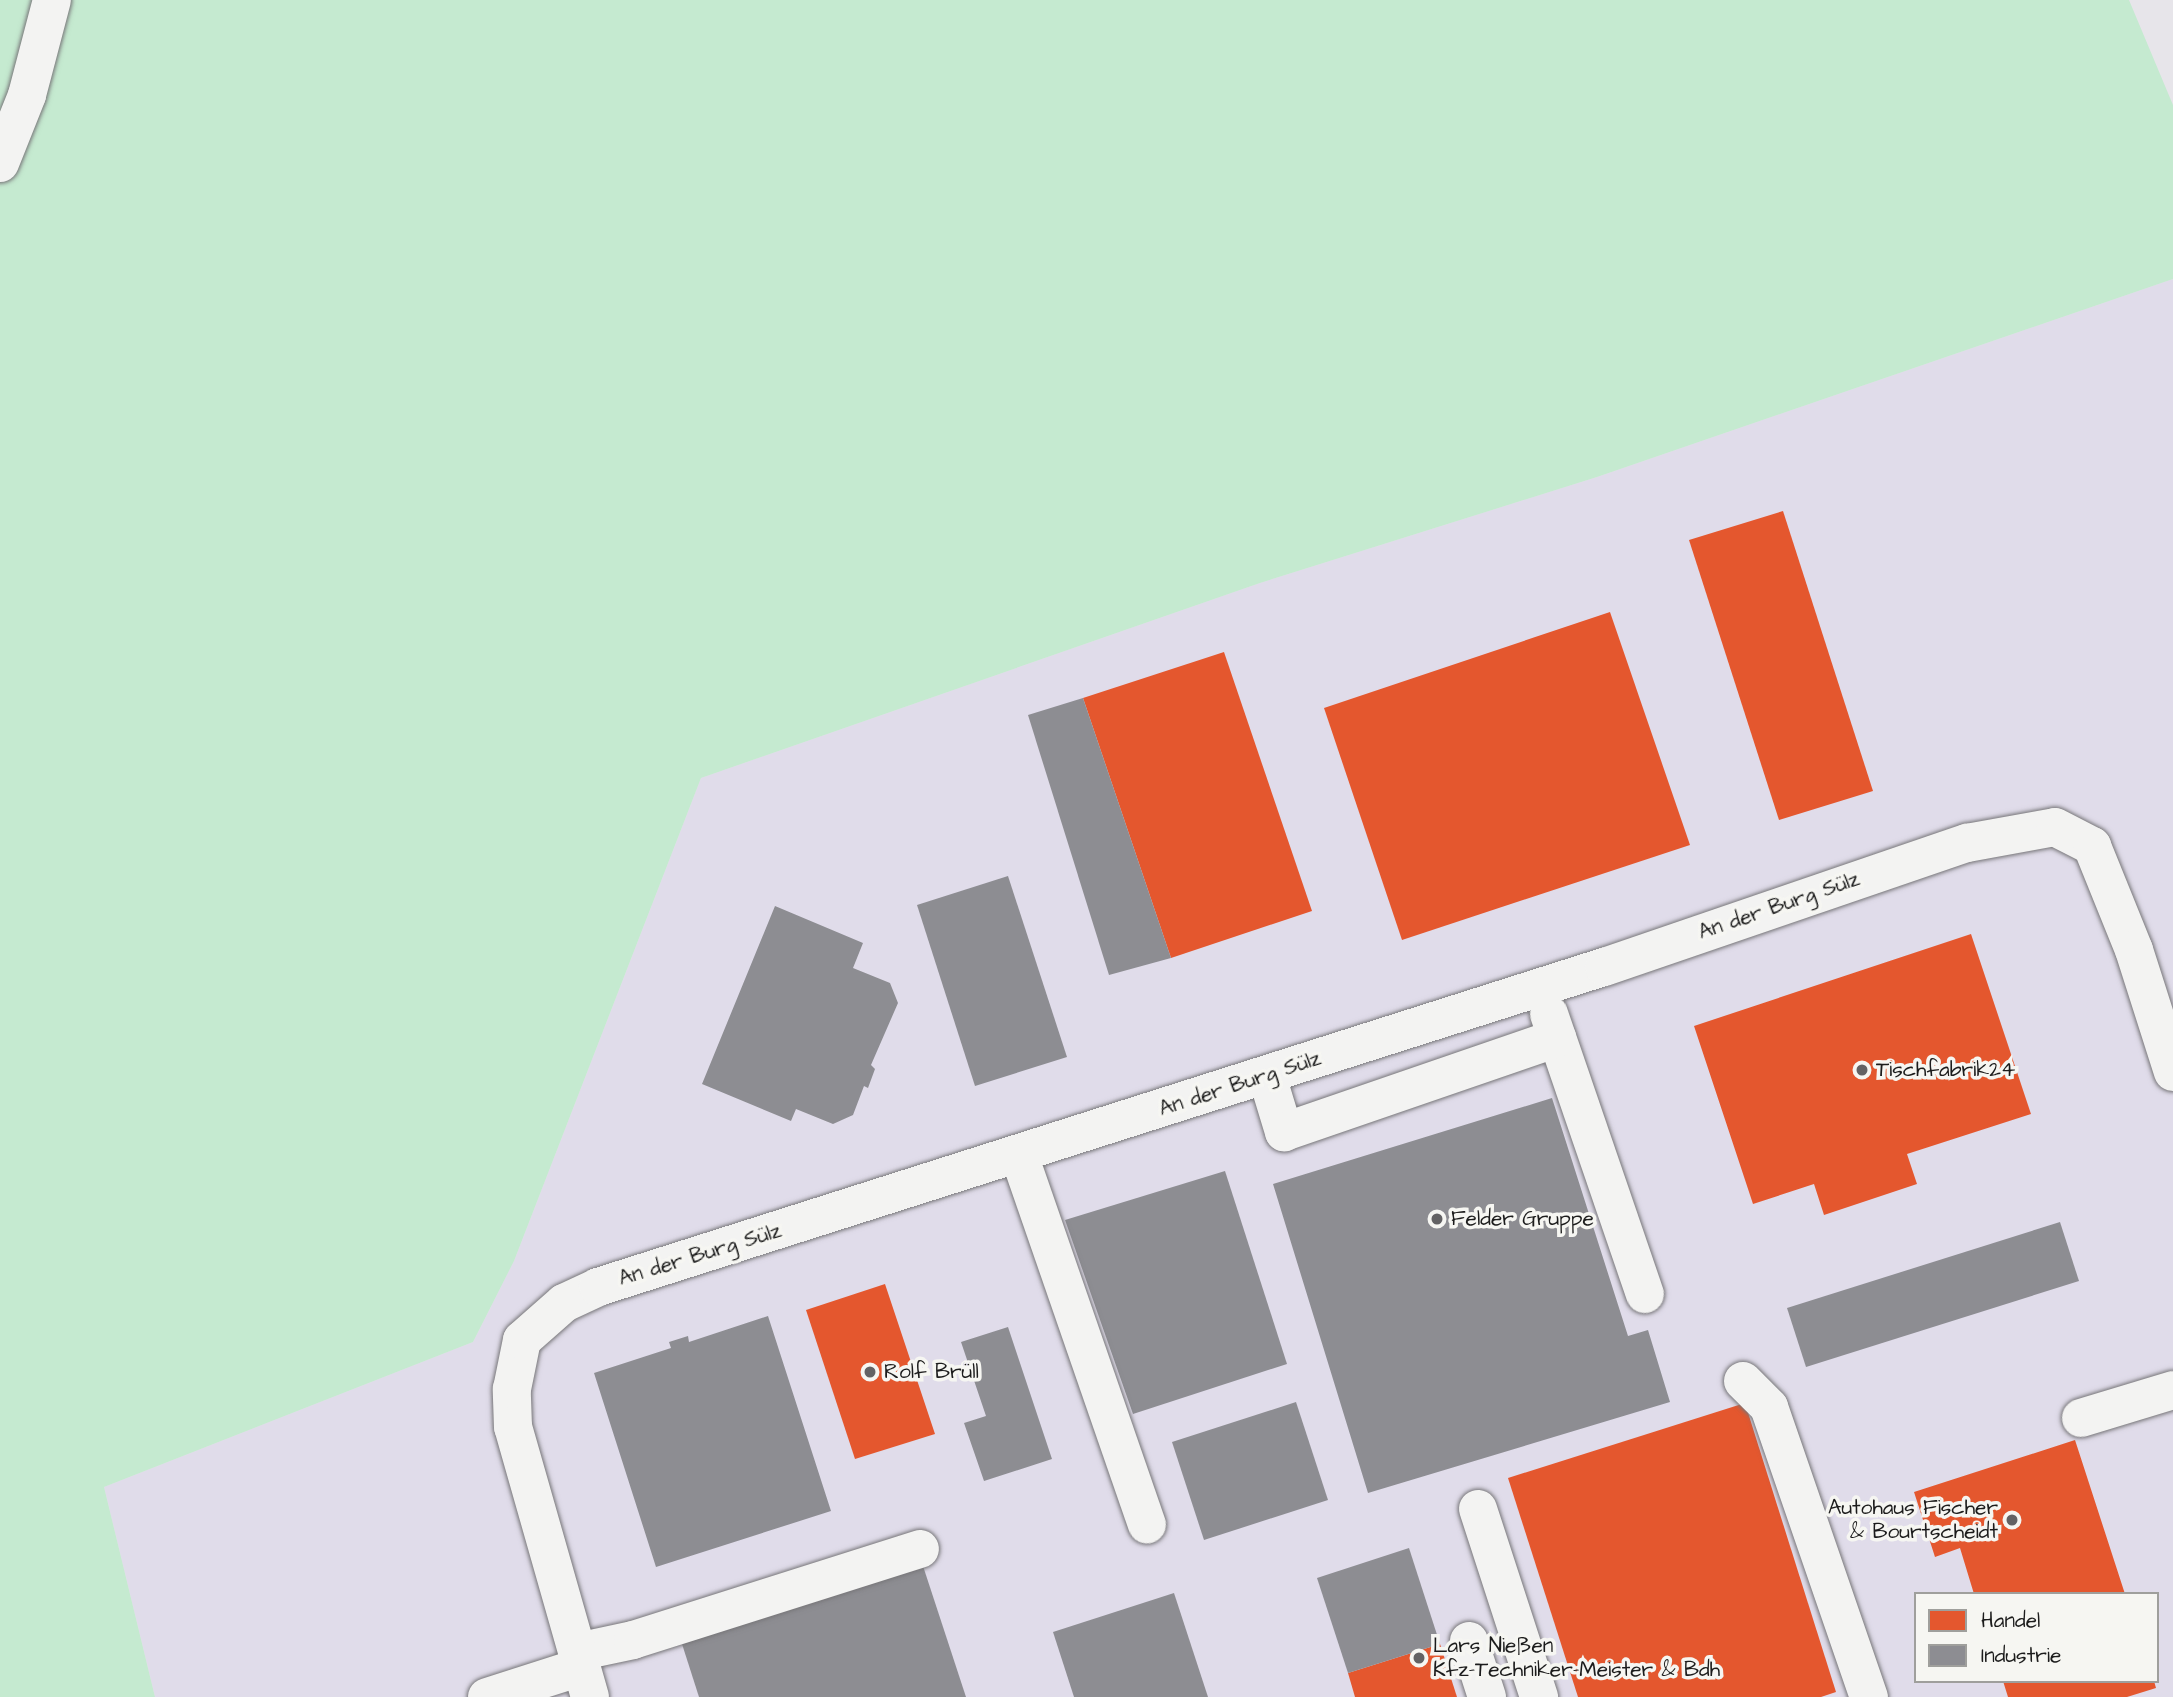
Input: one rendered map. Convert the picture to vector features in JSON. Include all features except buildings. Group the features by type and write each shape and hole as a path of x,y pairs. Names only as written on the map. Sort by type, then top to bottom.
{"street":[{"path":"0,163 27,94 52,0"},
{"name":"An der Burg Sülz","path":"583,1672 513,1427 512,1389 522,1340 564,1303 598,1287 1267,1076 1967,843 2055,827 2092,846 2134,950 2173,1072"},
{"path":"1540,987 1645,1294"},
{"path":"1267,1076 1284,1132 1557,1038"},
{"path":"1019,1155 1147,1524"},
{"path":"1743,1381 1769,1407 1869,1697"},
{"path":"2081,1418 2173,1390"},
{"path":"1478,1508 1539,1697"},
{"path":"487,1697 583,1672 633,1640 920,1549"},
{"path":"1469,1641 1487,1697"}],"shaded area":[{"path":"2173,279 2173,1697 155,1697 104,1487 473,1342 514,1261 701,778 1260,583 1597,477"}],"green space":[{"path":"0,0 2129,0 2173,105 2173,279 1597,477 1260,583 701,778 514,1261 473,1342 104,1487 155,1697 0,1697"}],"place":[{"name":"Tischfabrik24","path":"1862,1070"},
{"name":"Felder Gruppe","path":"1437,1219"},
{"name":"Rolf Brüll","path":"870,1372"},
{"name":"Autohaus Fischer & Bourtscheidt","path":"2012,1520"},
{"name":"Lars Nießen Kfz-Techniker-Meister & Bdh","path":"1419,1658"}]}
